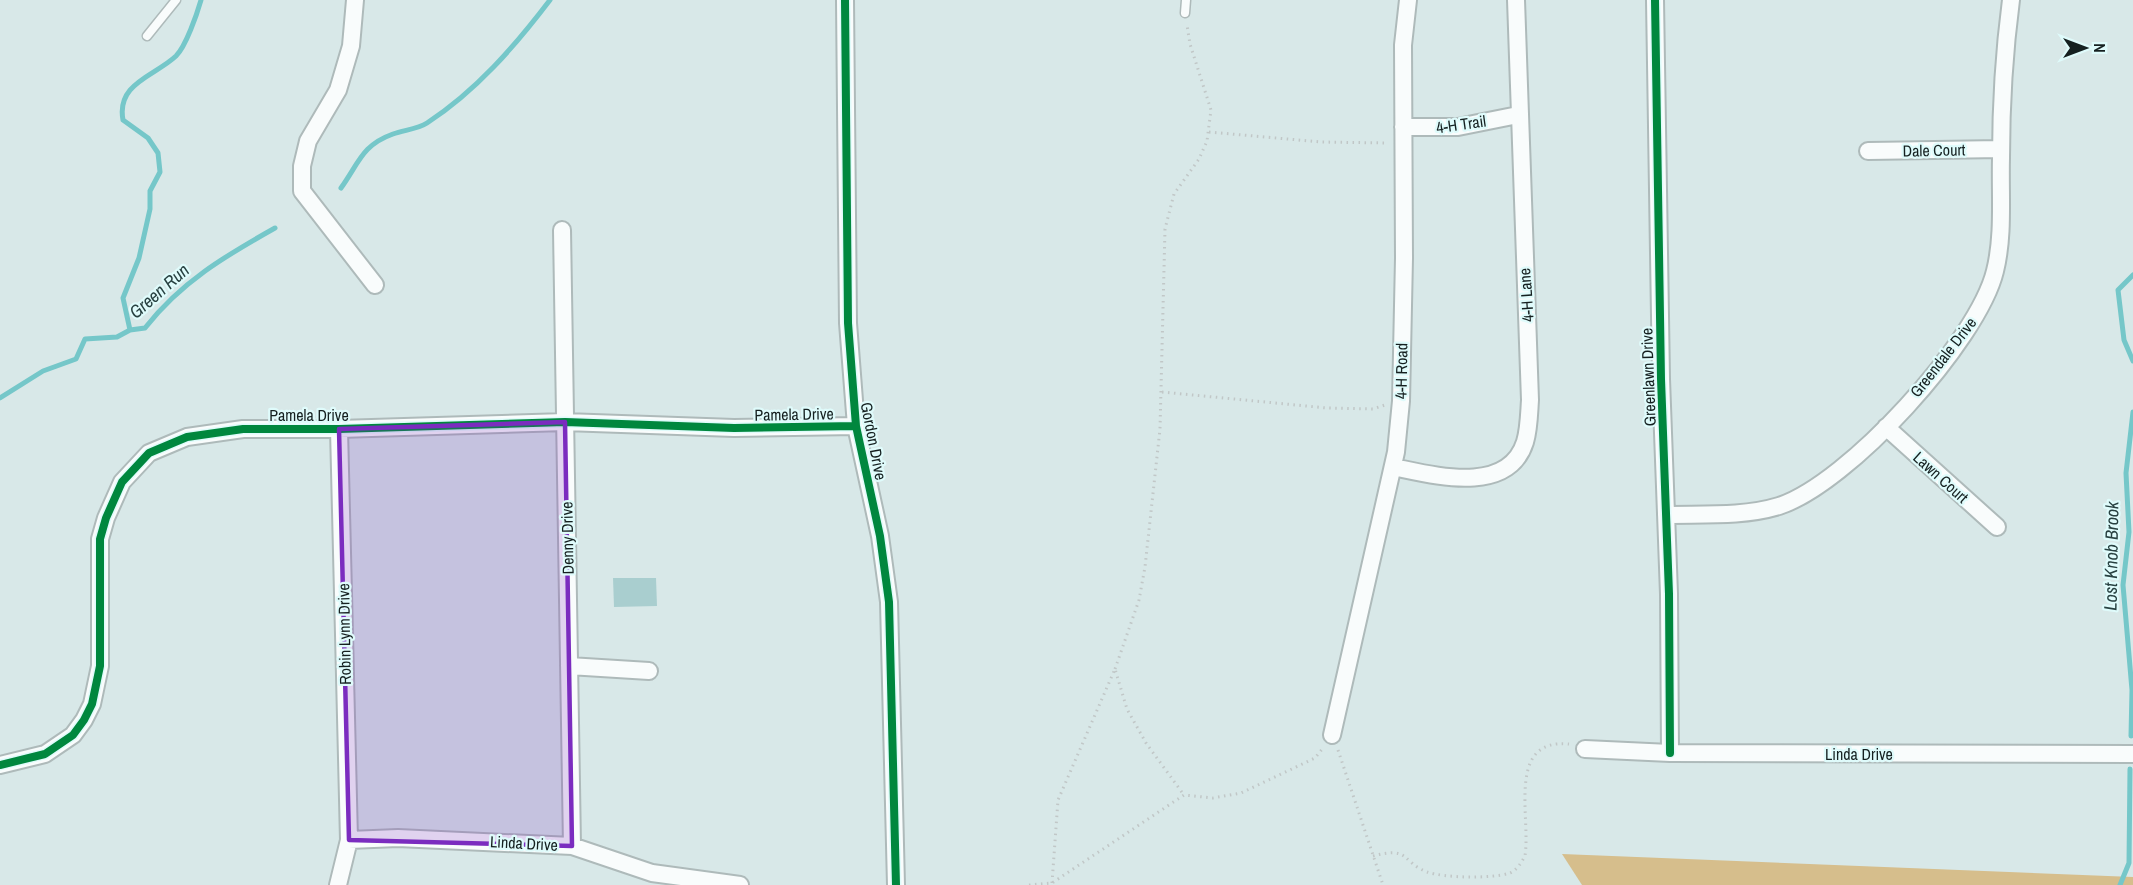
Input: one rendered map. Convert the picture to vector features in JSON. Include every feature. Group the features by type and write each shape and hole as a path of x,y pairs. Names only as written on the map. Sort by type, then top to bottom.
{"street":[{"path":"355,0 351,46 338,90 308,141 302,166 302,191 375,285"},
{"name":"Gordon Drive","path":"845,0 848,323 856,426 880,536 889,602 896,885"},
{"name":"4-H Road","path":"1332,735 1394,467 1401,401 1404,258 1403,45 1408,0"},
{"name":"4-H Lane","path":"1394,467 1449,478 1487,476 1511,463 1525,443 1530,400 1518,115 1516,0"},
{"name":"Greenlawn Drive","path":"1655,0 1659,306 1666,515 1670,753"},
{"name":"Greendale Drive","path":"1666,515 1752,511 1795,499 1825,483 1855,459 1886,427 1957,346 1980,310 1995,271 2000,227 2001,99 2011,0"},
{"name":"4-H Trail","path":"1403,127 1458,127 1518,115"},
{"name":"Dale Court","path":"1868,150 2001,149"},
{"name":"Denny Drive","path":"562,230 572,846"},
{"name":"Pamela Drive","path":"0,765 27,760 60,746 74,735 92,704 100,666 100,539 112,499 122,482 149,453 187,438 243,429 339,429 565,422 734,428 856,426"},
{"name":"Lawn Court","path":"1886,427 1997,527"},
{"name":"Robin Lynn Drive","path":"339,429 349,840"},
{"path":"569,666 649,670"},
{"name":"Linda Drive","path":"1584,749 1670,753 2133,754"},
{"name":"Linda Drive","path":"349,840 398,838 572,846 652,873 740,885"},
{"path":"338,885 349,840"}],"lane":[{"path":"147,36 176,0"},
{"path":"1185,13 1186,0"}],"path":[{"path":"1052,883 1058,800 1115,669 1139,600 1145,567 1160,429 1165,229 1174,194 1198,159 1208,132 1211,110 1190,44 1185,13"},
{"path":"1208,132 1321,142 1389,143 1403,127"},
{"path":"1161,392 1327,408 1373,409 1401,401"},
{"path":"1115,669 1127,709 1146,743 1184,795"},
{"path":"1029,885 1052,883 1184,795 1213,798 1241,793 1315,758 1332,735"},
{"path":"1332,735 1383,885"},
{"path":"1373,856 1388,852 1402,854 1424,871 1437,874 1485,876 1511,873 1525,856 1526,786 1532,756 1538,749 1556,743 1584,749"}],"highlighted area":[{"path":"565,422 572,846 349,840 339,429"}],"shaded area":[{"path":"1562,854 2133,877 2133,885 1582,885"}],"building":[{"path":"613,578 656,578 657,606 614,607"}],"waterway":[{"path":"130,330 123,298 139,258 150,209 150,191 160,172 158,153 148,138 123,120 122,107 131,89 180,51 191,30 201,0"},
{"name":"Green Run","path":"341,188 362,156 374,144 393,134 427,123 462,97 509,51 550,0"},
{"name":"Green Run","path":"0,398 43,371 76,359 85,339 117,337 130,330 145,328 173,297 205,271 275,228"},
{"name":"Lost Knob Brook","path":"2133,275 2118,290 2124,340 2133,361"},
{"name":"Lost Knob Brook","path":"2131,736 2132,690 2123,585 2129,532 2126,473 2133,412"},
{"name":"Lost Knob Brook","path":"2120,885 2129,863 2130,769"}],"cycle path":[{"path":"845,0 848,323 856,426 880,536 889,602 896,885"},
{"path":"1655,0 1661,379 1669,594 1670,753"},
{"path":"0,765 45,754 73,735 84,720 92,704 100,666 100,539 106,518 122,482 149,453 187,437 243,429 339,429 565,422 734,428 856,426"}]}
